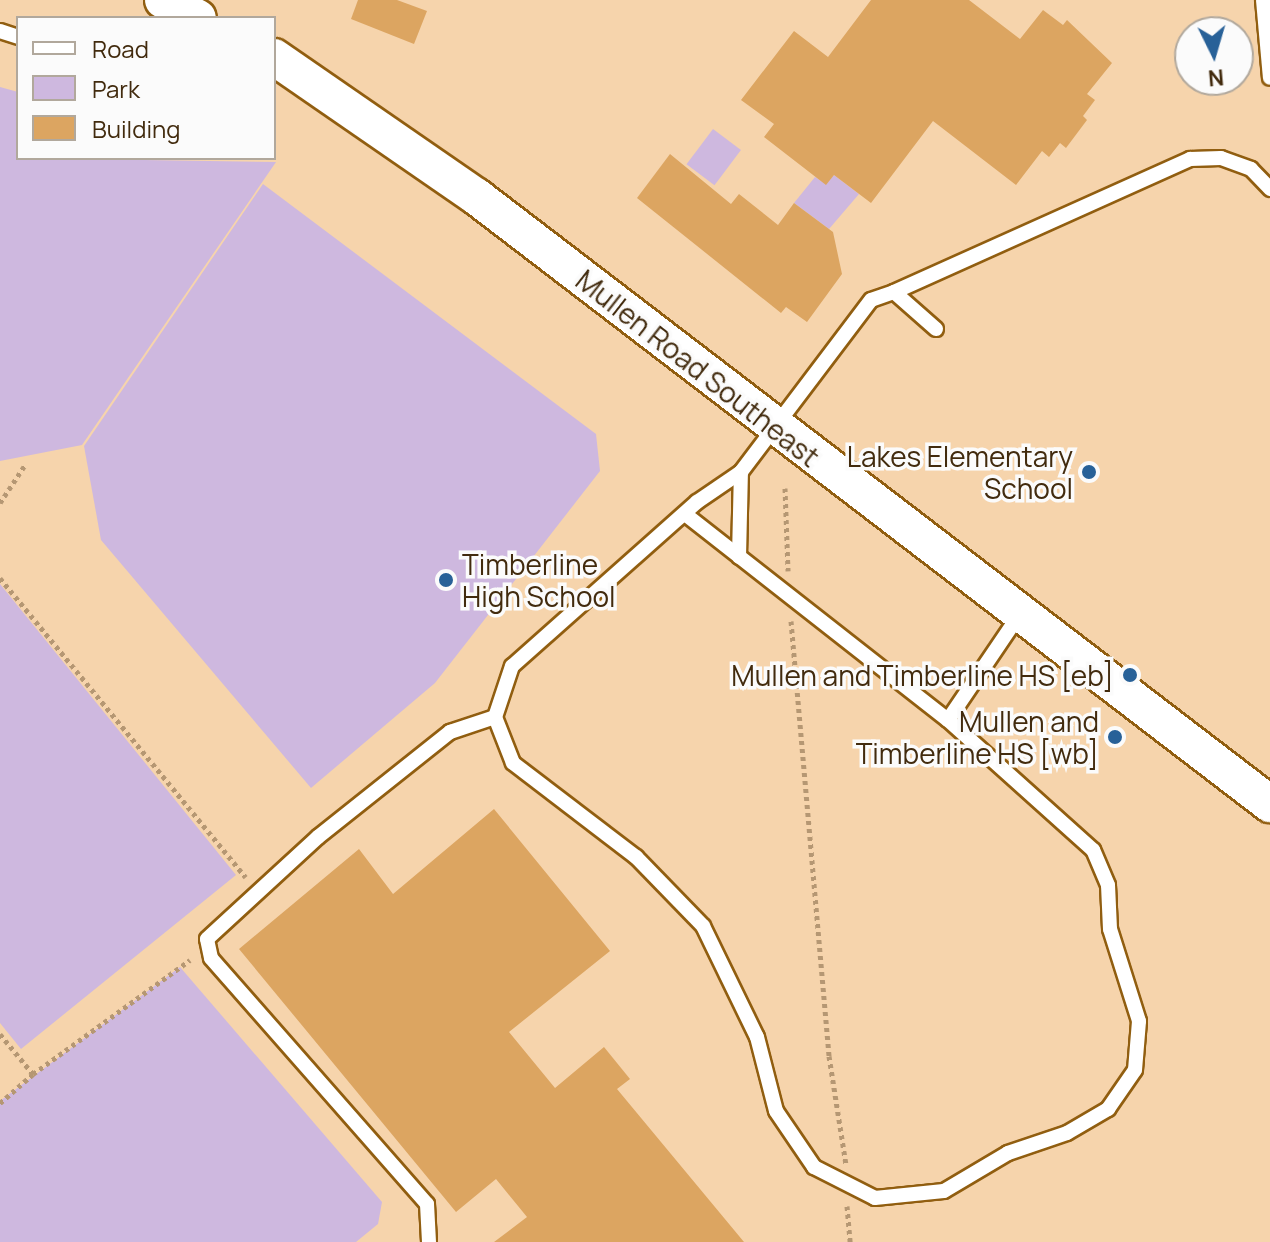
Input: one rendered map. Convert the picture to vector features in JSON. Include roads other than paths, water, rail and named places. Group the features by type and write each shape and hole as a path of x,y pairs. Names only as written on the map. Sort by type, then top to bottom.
{"street":[{"name":"Mullen Road Southeast","path":"276,58 477,197 776,430 1020,614 1267,792"}],"lane":[{"path":"1263,0 1270,78"},
{"path":"685,514 948,720 1093,850 1108,885 1117,949 1139,1021 1135,1070 1108,1109 1067,1133 1008,1153 944,1191 875,1198 814,1167 776,1111 757,1037 703,926 636,857 513,763 495,717 512,666 685,514 741,472 776,430 851,322 871,300 1190,159 1231,161 1251,169 1270,189"},
{"path":"894,292 936,329"},
{"path":"739,557 741,472"},
{"path":"948,720 1020,614"},
{"path":"429,1242 427,1204 211,958 209,946 217,925 450,732 495,717"}],"place":[{"name":"Lakes Elementary School","path":"1089,472"},
{"name":"Timberline High School","path":"446,580"},
{"name":"Mullen and Timberline HS [eb]","path":"1130,675"},
{"name":"Mullen and Timberline HS [wb]","path":"1115,737"}]}
